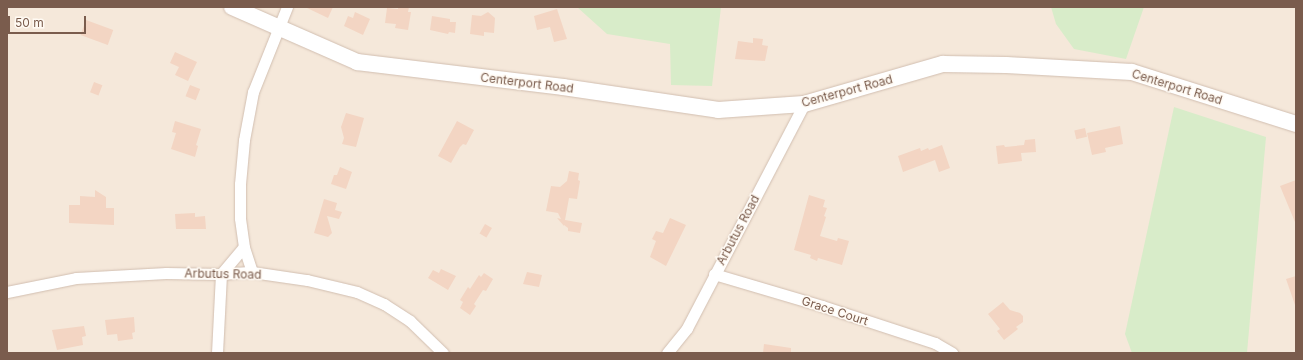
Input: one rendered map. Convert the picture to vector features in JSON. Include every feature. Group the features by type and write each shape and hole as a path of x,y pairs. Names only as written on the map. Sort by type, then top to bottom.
{"main road":[{"name":"Centerport Road","path":"232,7 357,62 563,87 718,110 804,104 943,64 1006,65 1132,72 1296,124"}],"street":[{"path":"252,272 244,247 240,218 240,184 244,140 253,92 287,7"},
{"name":"Arbutus Road","path":"667,353 687,328 804,104"},
{"path":"217,353 221,274 244,247"},
{"name":"Arbutus Road","path":"7,292 76,278 166,273 221,274 252,272 307,280 357,292 384,304 410,321 443,353"},
{"name":"Grace Court","path":"714,274 822,306 934,343 952,353"}],"shaded area":[{"path":"7,7 1296,7 1296,353 7,353"}],"green space":[{"path":"577,7 721,7 712,86 671,85 670,44 607,34"},
{"path":"1051,7 1144,7 1126,59 1074,49 1056,24"},
{"path":"1174,107 1266,137 1247,353 1132,353 1125,334"}],"building":[{"path":"305,7 333,7 328,18"},
{"path":"398,7 409,7 408,12 411,12 408,30 395,28 396,24 385,23 387,8 398,9"},
{"path":"557,9 567,39 554,42 550,27 537,30 534,16"},
{"path":"355,12 370,19 363,35 344,26 348,16 353,18"},
{"path":"488,12 495,18 494,33 484,32 484,36 470,34 472,15 481,16"},
{"path":"432,16 450,19 450,22 456,22 455,33 449,32 448,34 430,30"},
{"path":"86,20 113,30 108,45 81,35"},
{"path":"753,38 763,39 762,45 768,46 765,61 735,59 738,41 753,43"},
{"path":"175,52 197,62 188,81 175,75 179,67 170,63"},
{"path":"94,82 102,85 98,95 90,92"},
{"path":"190,85 200,89 196,100 186,96"},
{"path":"346,113 364,118 356,147 342,144 344,138 341,127"},
{"path":"175,121 201,129 196,145 198,146 195,157 171,149 176,133 172,132"},
{"path":"457,121 474,130 466,145 463,144 460,147 451,163 438,156"},
{"path":"1120,126 1123,144 1105,148 1106,152 1092,155 1087,133"},
{"path":"1085,128 1087,137 1076,139 1074,130"},
{"path":"1035,139 1036,152 1021,153 1022,161 998,164 996,146 1004,145 1005,147 1024,145 1025,140"},
{"path":"942,145 950,168 939,172 935,160 903,172 898,156 920,148 921,151 928,148 929,150"},
{"path":"340,167 352,172 346,189 331,184 334,175 337,175"},
{"path":"569,171 579,173 578,180 580,181 577,199 569,198 565,220 582,223 580,233 568,231 568,228 564,226 557,218 561,219 558,213 546,211 551,186 560,187 567,181"},
{"path":"1296,180 1296,222 1295,222 1280,186"},
{"path":"95,190 106,197 106,208 114,208 114,225 69,223 69,205 80,205 80,196 95,197"},
{"path":"809,195 825,200 823,207 827,208 824,216 826,217 820,236 837,241 838,238 849,241 842,265 818,258 817,261 810,258 811,255 794,250"},
{"path":"324,199 337,203 335,210 342,212 339,219 327,216 332,233 328,237 314,233"},
{"path":"195,213 195,217 205,216 206,229 176,229 175,214"},
{"path":"670,218 686,225 666,266 650,257 656,241 652,239 656,231 663,233"},
{"path":"485,224 492,228 486,238 480,234"},
{"path":"441,269 456,276 448,290 428,278 433,270 439,273"},
{"path":"527,272 542,275 539,287 523,284"},
{"path":"484,273 493,279 486,291 483,290 474,304 476,306 470,315 460,308 463,302 460,300 468,287 470,289 479,275 481,277"},
{"path":"1296,276 1296,305 1295,305 1286,279"},
{"path":"1003,302 1010,310 1020,313 1023,316 1023,322 1016,327 1018,329 1004,340 997,331 1000,329 988,314"},
{"path":"134,317 135,332 132,333 133,339 118,341 117,334 107,335 105,320"},
{"path":"84,326 86,336 82,337 83,345 57,350 52,330"},
{"path":"764,344 791,348 791,353 763,353"}]}
